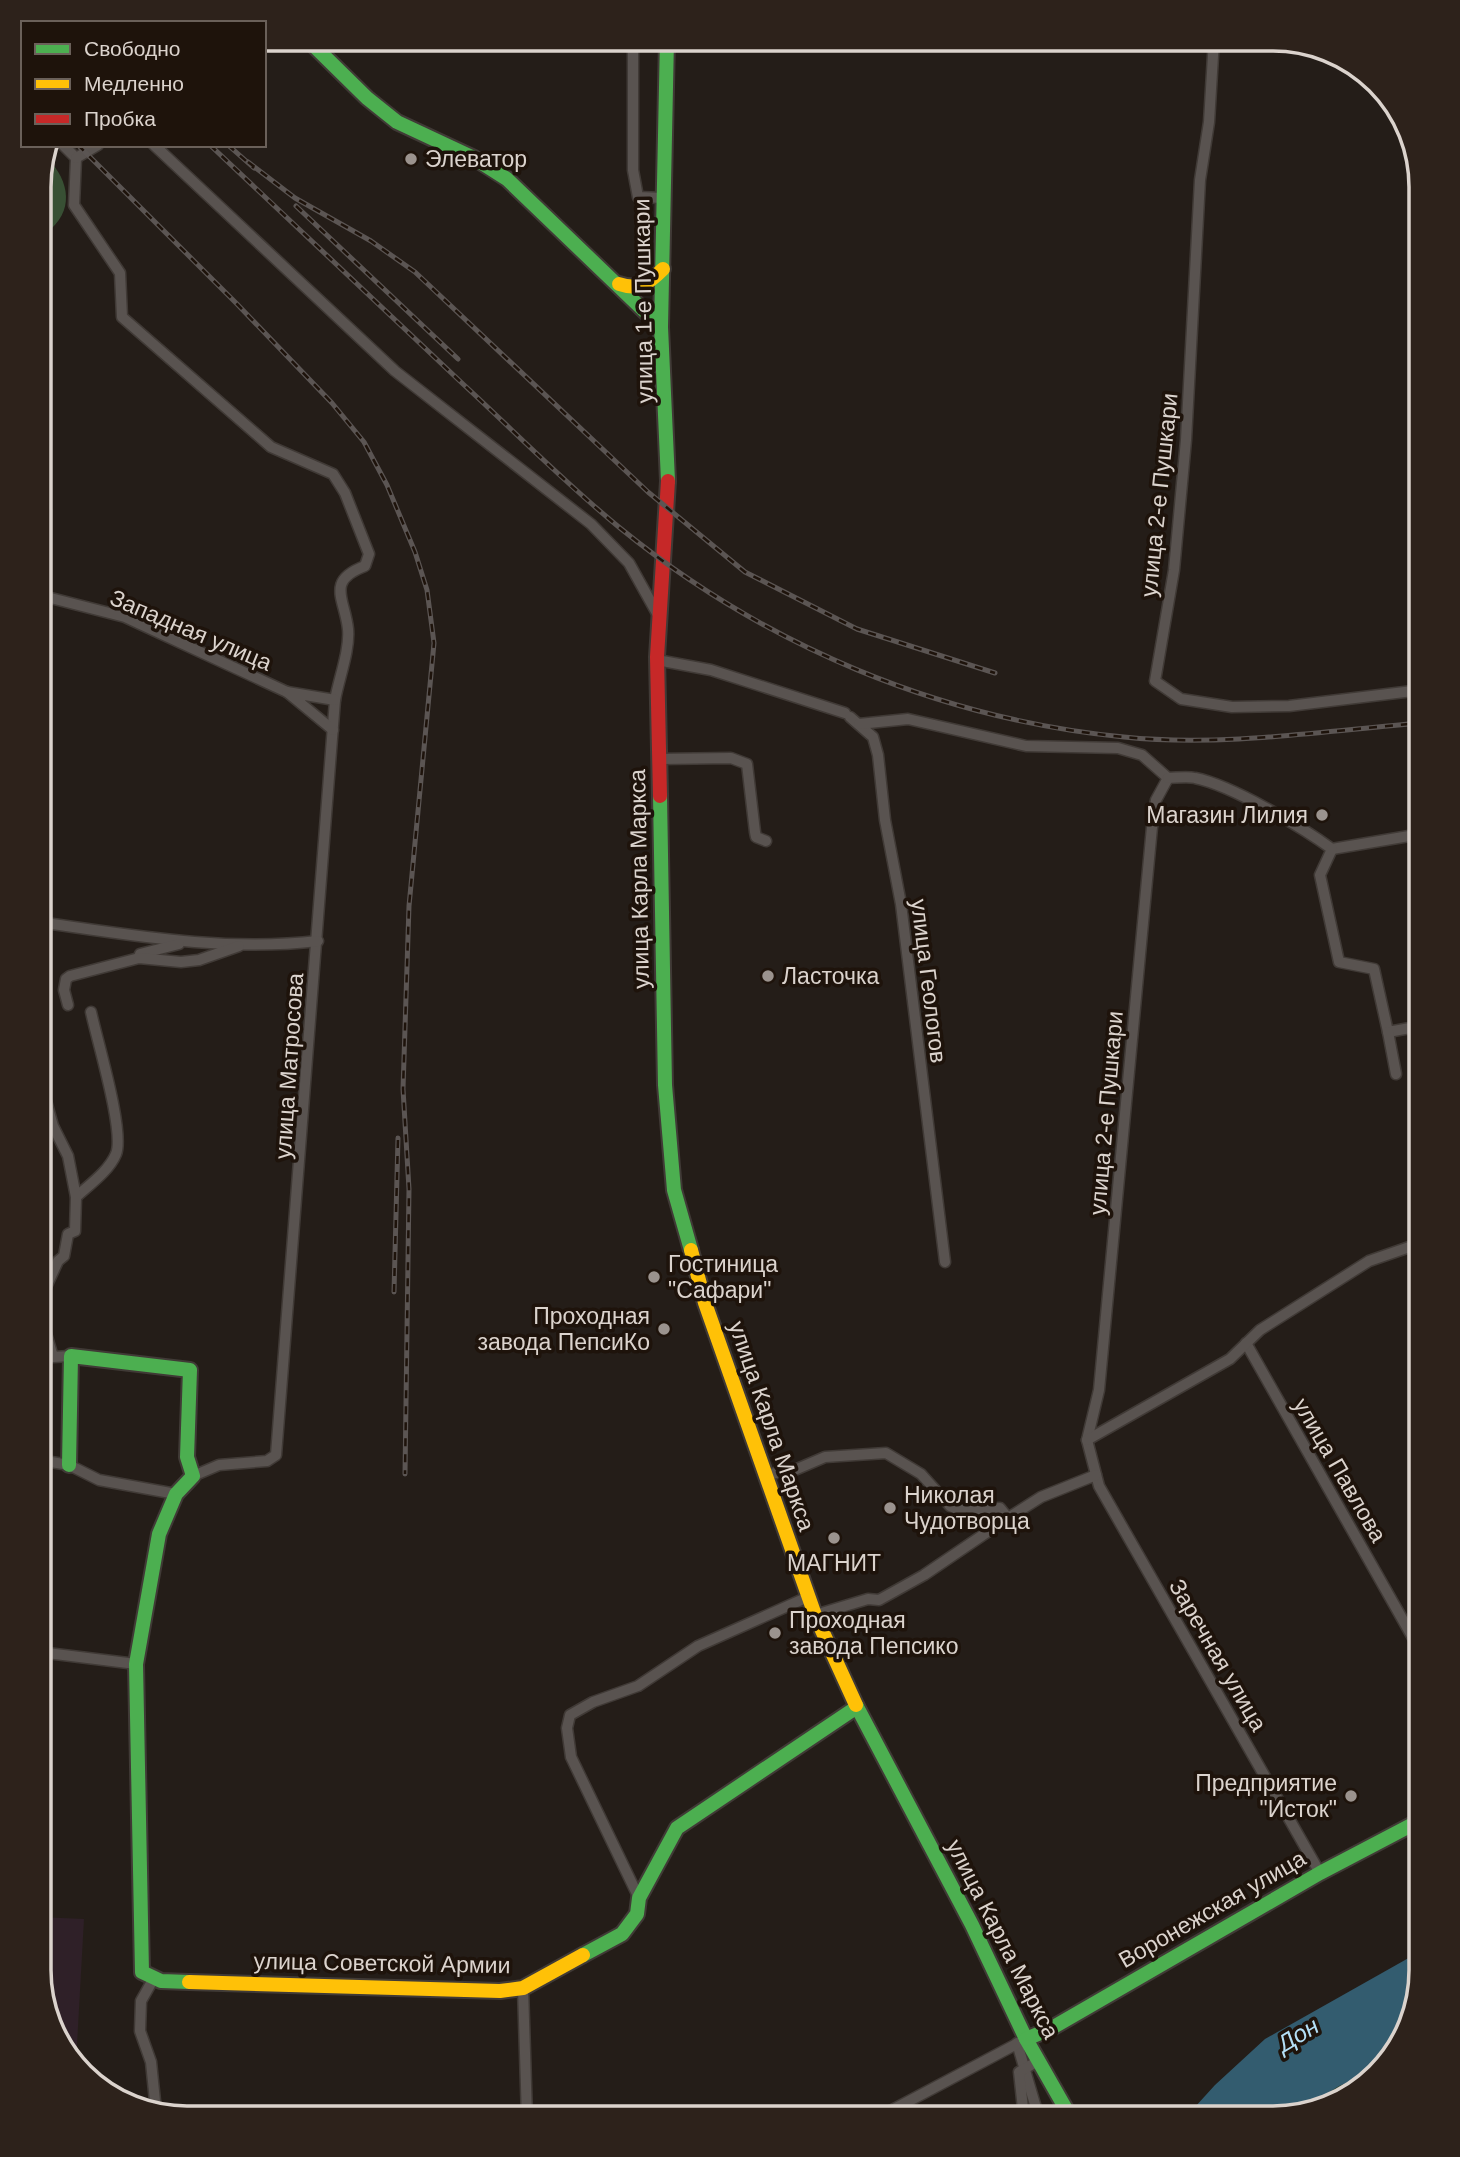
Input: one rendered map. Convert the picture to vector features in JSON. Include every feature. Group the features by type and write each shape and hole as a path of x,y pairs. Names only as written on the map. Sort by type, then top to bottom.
{"main road":[{"path":"320,51 367,98 397,122 474,158 507,179 661,327"},
{"name":"улица 1-е Пушкари","path":"665,562 669,465 661,327 667,51"},
{"path":"619,284 628,287 648,285 663,270"},
{"name":"улица Карла Маркса","path":"665,562 658,615 657,660 665,1085 674,1189 701,1291 815,1615 857,1707 972,1925 1021,2041 1038,2061 1065,2106"},
{"path":"69,1465 71,1356 190,1370 187,1457 193,1476 176,1494 159,1534 136,1664 142,1972 154,1978"},
{"name":"улица Советской Армии","path":"154,1978 162,1982 500,1990 523,1988 622,1934 637,1914 639,1898 677,1828 857,1707"},
{"name":"Воронежская улица","path":"1021,2041 1050,2029 1320,1873 1409,1827"}],"street":[{"path":"633,51 633,170 638,197 664,198"},
{"name":"улица 2-е Пушкари","path":"1213,51 1209,122 1200,180 1186,440 1174,570 1155,681 1181,699 1232,707 1289,706 1409,692"},
{"path":"65,147 76,158 94,147"},
{"path":"156,147 395,371 592,524 629,563 658,615"},
{"name":"улица Матросова","path":"76,158 74,205 120,272 122,317 271,447 333,474 345,493 369,554 365,566 351,571 341,584 339,596 348,630 335,699 276,1455 267,1461 219,1465 193,1476"},
{"name":"Западная улица","path":"51,598 125,617 287,692"},
{"path":"657,660 712,670 851,718 908,719 1026,746 1118,748 1142,755 1168,778 1195,778 1222,788 1300,826 1332,849 1409,836"},
{"path":"287,692 335,699"},
{"path":"287,692 333,730"},
{"name":"улица Геологов","path":"851,718 873,737 878,755 885,820 901,904 946,1262"},
{"path":"659,760 731,758 747,765 750,770 755,832 757,838 766,841"},
{"name":"улица 2-е Пушкари","path":"1087,1440 1099,1391 1152,827 1156,800 1168,778"},
{"path":"1332,849 1320,875 1339,962 1374,969 1396,1074"},
{"path":"51,924 186,941 240,945 271,947 318,941"},
{"path":"134,958 141,953 186,941"},
{"path":"68,1005 64,990 70,976 134,958 155,957 181,962 215,956 240,945"},
{"path":"76,1197 113,1162 118,1150 111,1089 97,1046 91,1012"},
{"path":"1388,1032 1409,1028"},
{"path":"51,1122 68,1156 76,1197 75,1231 68,1234 64,1256 58,1261 51,1276"},
{"path":"1087,1440 1230,1359 1260,1330 1369,1261 1409,1247"},
{"name":"улица Павлова","path":"1246,1343 1409,1629"},
{"path":"51,1350 53,1357 71,1356"},
{"name":"Заречная улица","path":"1087,1440 1099,1486 1320,1873"},
{"path":"765,1475 797,1469 825,1457 886,1453 921,1474 950,1506 960,1510 1000,1508 1008,1518"},
{"path":"51,1462 69,1465 99,1480 176,1494"},
{"path":"815,1615 868,1599 879,1600 924,1575 1041,1497 1096,1475"},
{"path":"639,1898 571,1756 567,1728 570,1714 593,1702 638,1686 698,1646 808,1597"},
{"path":"51,1654 136,1664"},
{"path":"154,1978 141,2001 140,2031 151,2063 155,2103"},
{"path":"523,1988 527,2106"},
{"path":"899,2106 1021,2041"},
{"name":"улица Карла Маркса","path":"1021,2041 1024,2067 1035,2106"},
{"path":"1023,2106 1019,2072 1038,2061"}],"shaded area":[{"path":"51,1918 84,1919 77,2050 55,2006 51,1970"}],"green space":[{"path":"53,164 66,191 64,211 51,229"},
{"path":"1352,2080 1320,2098 1339,2086"}],"water":[{"name":"Дон","path":"1409,1958 1408,1988 1399,2022 1381,2053 1356,2078 1309,2102 1273,2106 1196,2106 1265,2039"}],"railway":[{"path":"80,147 237,304 332,403 364,442 387,485 415,552 427,590 434,643 409,906 403,1089 409,1189 405,1474"},
{"path":"212,147 540,457 620,528 675,570 794,641 857,670 921,694 987,713 1055,728 1124,737 1198,740 1310,734 1409,724"},
{"path":"230,147 254,168"},
{"path":"248,162 295,198 371,241 415,272 648,492 745,572 857,629 995,673"},
{"path":"296,206 458,359"},
{"path":"394,1292 398,1138"}],"traffic: fast":[{"path":"319,51 367,98 397,122 474,158 507,179 661,327"},
{"path":"667,51 661,327 668,481"},
{"path":"660,796 665,1085 674,1190 691,1250"},
{"path":"69,1465 71,1356 190,1370 187,1457 193,1476 176,1494 159,1534 136,1664 142,1972 161,1981 189,1982"},
{"path":"856,1705 972,1925 1026,2039 1064,2106"},
{"path":"583,1955 622,1934 637,1914 639,1898 677,1828 857,1707"},
{"path":"1026,2039 1050,2029 1320,1873 1409,1826"}],"traffic: slow":[{"path":"619,284 638,286 663,269"},
{"path":"691,1250 705,1303 815,1615 856,1705"},
{"path":"189,1982 500,1991 523,1988 583,1955"}],"traffic: jam":[{"path":"660,796 657,657 668,481"}],"place":[{"name":"Элеватор","path":"411,159"},
{"name":"Магазин Лилия","path":"1322,815"},
{"name":"Ласточка","path":"768,976"},
{"name":"Гостиница \"Сафари\"","path":"654,1277"},
{"name":"Проходная завода ПепсиКо","path":"664,1329"},
{"name":"Николая Чудотворца","path":"890,1508"},
{"name":"МАГНИТ","path":"834,1538"},
{"name":"Проходная завода Пепсико","path":"775,1633"},
{"name":"Предприятие \"Исток\"","path":"1351,1796"}]}
